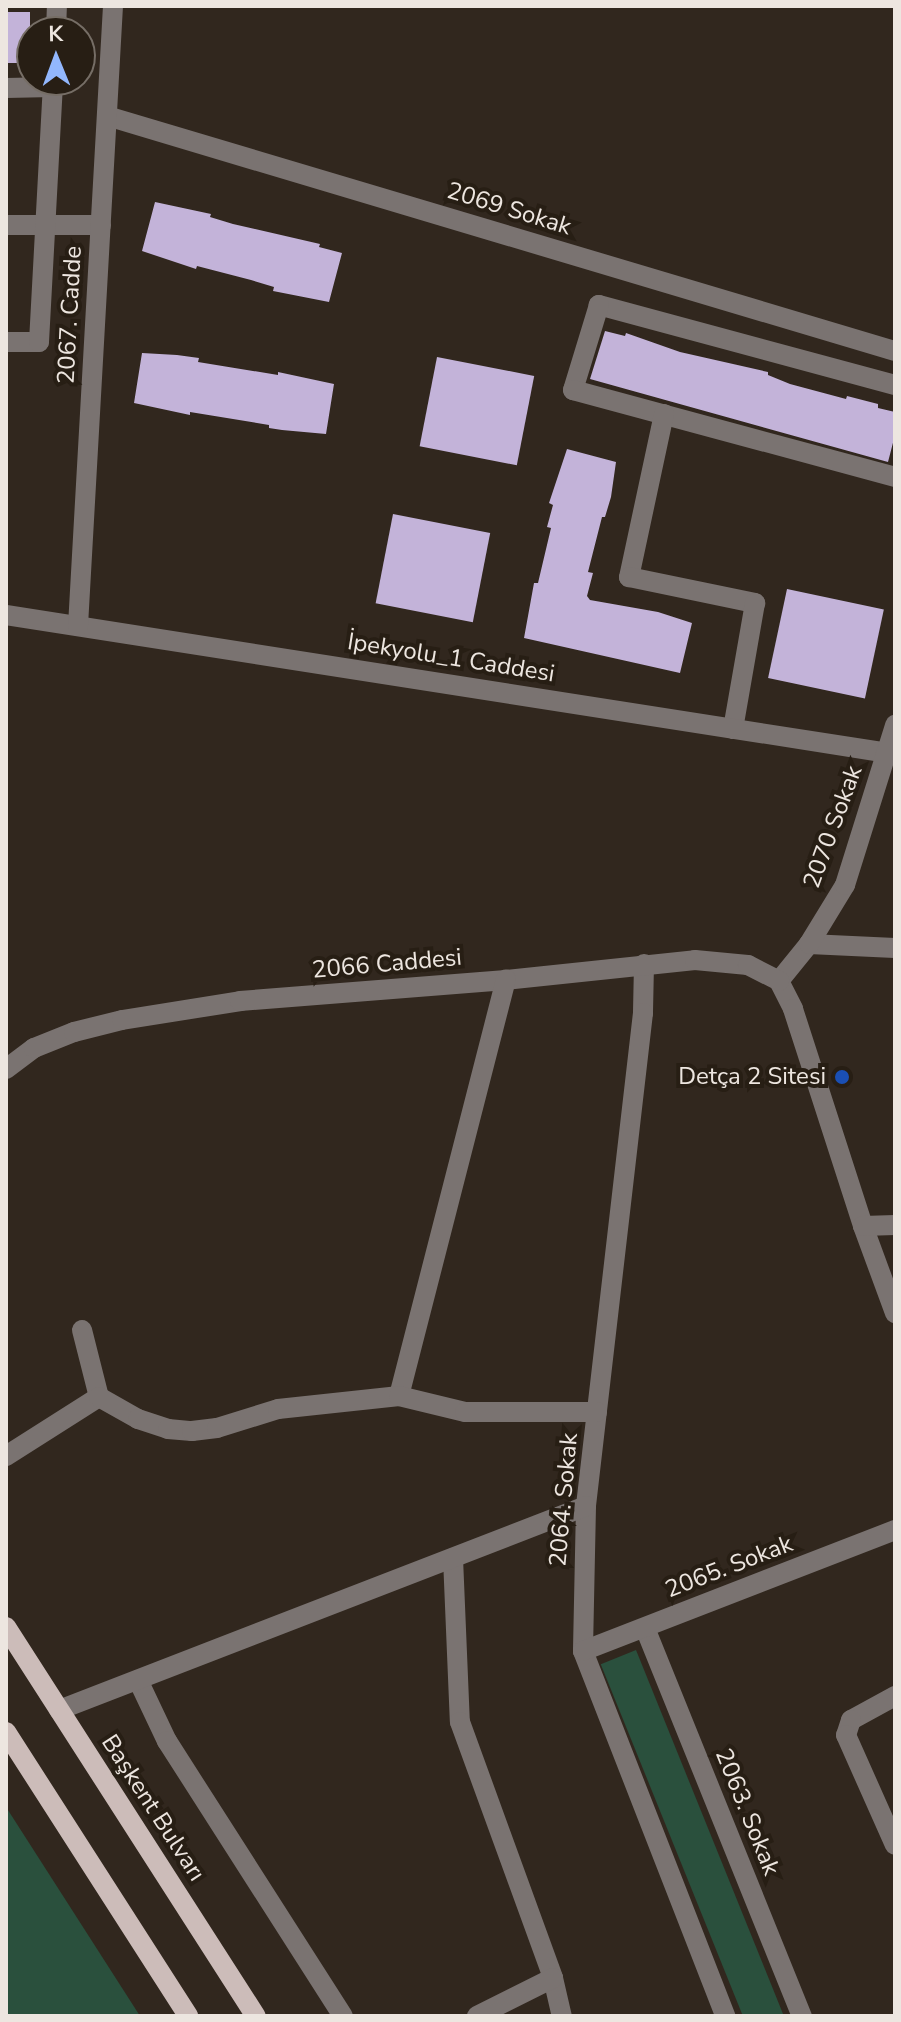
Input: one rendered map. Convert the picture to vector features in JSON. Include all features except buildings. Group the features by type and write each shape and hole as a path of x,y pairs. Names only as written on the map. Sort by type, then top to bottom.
{"main road":[{"name":"Başkent Bulvarı","path":"6,1627 256,2016"},
{"path":"6,1732 188,2016"}],"street":[{"name":"2067. Cadde","path":"78,626 113,6"},
{"path":"6,342 39,342 52,96"},
{"name":"2069 Sokak","path":"107,116 895,351"},
{"path":"6,225 101,225"},
{"path":"895,385 599,305 573,390 895,477"},
{"path":"664,414 629,577 755,603 733,729"},
{"name":"İpekyolu_1 Caddesi","path":"6,615 888,753"},
{"name":"2070 Sokak","path":"779,981 809,944 845,885 895,725"},
{"path":"809,944 895,948"},
{"name":"2066 Caddesi","path":"6,1069 34,1048 122,1020 240,1001 506,980 644,964 716,961 748,965 779,981"},
{"name":"2064. Sokak","path":"644,964 643,1013 586,1506 583,1651 725,2016"},
{"path":"399,1396 506,980"},
{"path":"779,981 793,1009 863,1226 895,1313"},
{"path":"863,1226 895,1225"},
{"path":"82,1330 99,1397 138,1419 168,1429 192,1431 217,1428 278,1409 399,1396 465,1412 597,1412"},
{"path":"6,1456 99,1397"},
{"path":"59,1710 586,1506"},
{"name":"2065. Sokak","path":"583,1651 895,1530"},
{"path":"453,1558 460,1722 553,1978 562,2016"},
{"name":"2063. Sokak","path":"645,1628 802,2016"},
{"path":"138,1680 167,1741 343,2016"},
{"path":"895,1696 851,1720 846,1735 895,1845"},
{"path":"477,2016 553,1978"}],"green space":[{"path":"636,1650 784,2016 743,2016 601,1664"},
{"path":"6,1807 140,2016 6,2016"}],"place":[{"name":"Detça 2 Sitesi","path":"842,1077"}]}
